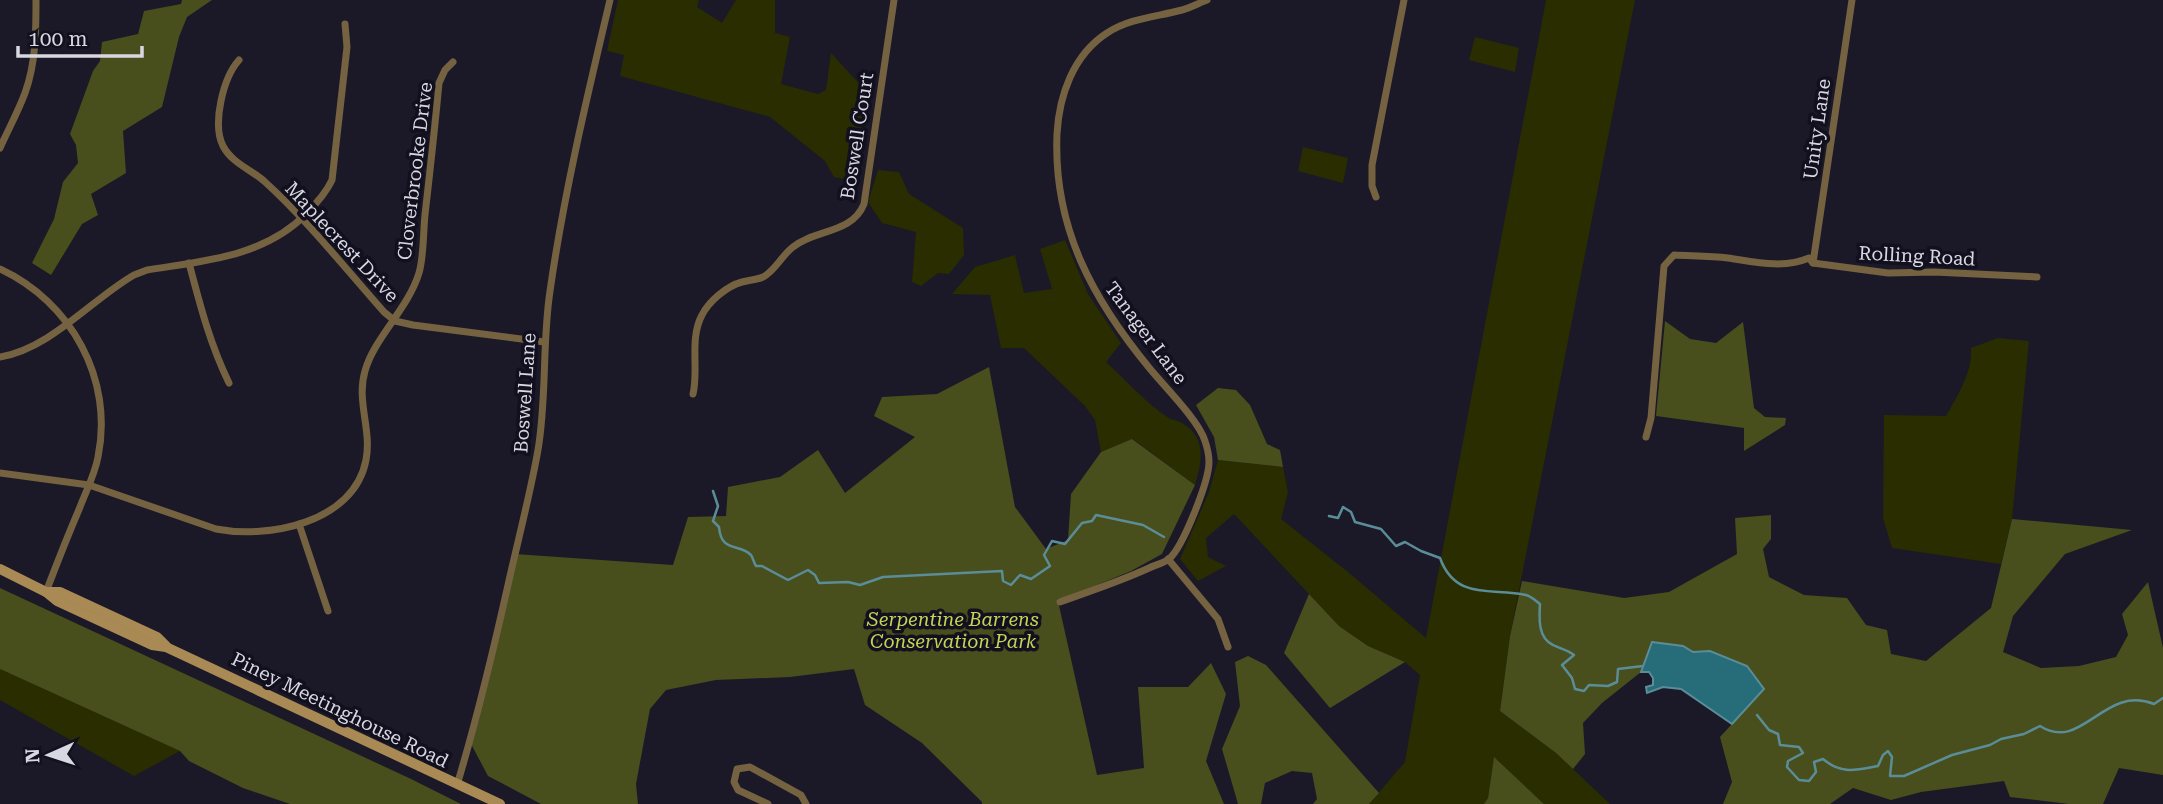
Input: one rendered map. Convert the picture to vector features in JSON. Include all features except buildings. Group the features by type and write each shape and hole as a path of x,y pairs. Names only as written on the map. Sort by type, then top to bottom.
{"main road":[{"name":"Piney Meetinghouse Road","path":"0,569 46,592 60,592 157,637 166,647 500,804"}],"street":[{"path":"0,148 25,93 32,69 36,41 36,0"},
{"name":"Boswell Lane","path":"457,785 470,742 538,450 543,410 544,342 569,176 610,0"},
{"name":"Boswell Court","path":"693,394 696,379 696,334 703,313 716,298 733,285 765,276 793,246 849,223 861,211 894,0"},
{"name":"Tanager Lane","path":"1168,559 1186,531 1206,481 1209,461 1205,440 1128,343 1097,297 1085,273 1068,226 1060,188 1058,116 1069,79 1077,65 1107,33 1141,17 1184,10 1207,0"},
{"path":"1377,197 1372,186 1372,165 1404,0"},
{"name":"Unity Lane","path":"1813,263 1852,0"},
{"path":"0,357 22,352 68,323 134,275 147,270 237,254 258,247 301,219 328,190 332,180 347,47 345,24"},
{"name":"Maplecrest Drive","path":"239,60 226,80 220,113 220,139 228,154 262,179 384,312 395,321 413,326 544,342"},
{"name":"Cloverbrooke Drive","path":"0,473 89,485 216,530 254,533 299,524 333,507 354,487 366,461 367,446 361,404 365,370 395,321 419,273 439,83 445,70 453,62"},
{"name":"Rolling Road","path":"1646,437 1651,418 1664,266 1674,255 1796,264 1808,258 1813,263 1888,274 1934,272 2037,277"},
{"path":"189,263 204,323 229,383"},
{"path":"0,269 39,293 68,323 88,358 100,405 101,435 98,459 46,592"},
{"path":"299,524 328,611"},
{"path":"1060,602 1168,559 1218,619 1227,647"},
{"path":"768,804 738,790 733,777 737,769 750,766 802,795 806,804"}],"green space":[{"path":"182,0 212,0 187,17 179,37 162,107 123,131 126,173 91,194 98,215 82,224 51,275 32,263 54,219 63,182 78,163 76,145 70,134 93,71 100,61 102,42 138,34 144,11 181,4"},
{"path":"618,0 699,0 697,7 722,23 736,0 775,0 775,33 790,37 781,84 818,94 826,90 831,53 867,92 859,182 834,177 825,161 770,117 620,76 624,55 607,51"},
{"path":"1546,0 1635,0 1510,636 1500,711 1556,753 1610,804 1544,804 1494,758 1488,798 1484,804 1369,804 1405,762 1420,675 1405,662 1368,646 1339,626 1234,514 1206,538 1208,557 1226,566 1198,581 1180,559 1209,492 1218,460 1283,467 1288,492 1281,519 1426,638"},
{"path":"1475,37 1519,48 1515,72 1469,60"},
{"path":"1303,147 1348,158 1343,183 1298,171"},
{"path":"878,170 899,172 909,194 963,228 964,255 949,274 938,273 921,286 912,282 916,232 882,223 868,202"},
{"path":"1065,240 1088,294 1121,343 1106,362 1151,405 1169,418 1182,423 1196,435 1201,459 1195,485 1133,439 1101,452 1095,420 1085,406 1024,348 1001,348 990,295 952,294 975,267 1015,255 1024,293 1052,289 1040,249"},
{"path":"1665,321 1690,339 1716,343 1743,322 1754,408 1765,417 1786,418 1785,425 1744,451 1744,428 1656,416"},
{"path":"1998,338 2029,341 2012,519 2001,564 1892,548 1883,518 1884,415 1946,416 1967,375 1971,348"},
{"name":"Serpentine Barrens Conservation Park","path":"989,367 1015,507 1046,549 1068,540 1071,494 1101,452 1132,439 1195,485 1162,554 1131,571 1058,601 1097,775 1144,768 1138,687 1188,687 1211,663 1226,694 1206,761 1224,804 982,804 922,743 865,705 854,669 790,677 716,680 666,690 650,709 636,784 638,804 541,804 488,776 470,742 515,554 673,565 688,517 726,516 728,487 780,477 818,450 845,493 915,437 874,416 882,397 937,394"},
{"path":"1218,388 1236,390 1250,405 1267,444 1280,450 1283,467 1218,460 1214,437 1196,405"},
{"path":"1771,515 1771,539 1763,549 1769,577 1804,595 1847,598 1866,625 1887,630 1891,654 1926,661 1991,608 2012,519 2132,530 2065,554 2013,616 2003,652 2041,668 2079,666 2116,657 2128,635 2122,614 2148,582 2163,648 2163,775 2119,768 2103,804 2069,804 2010,797 2004,781 1921,792 1891,800 1853,788 1830,804 1723,804 1732,782 1720,737 1764,689 1707,651 1693,652 1683,646 1652,642 1641,672 1602,703 1583,723 1585,754 1573,769 1500,711 1510,636 1522,581 1624,598 1669,592 1737,554 1735,518"},
{"path":"0,588 461,804 290,804 243,788 189,761 180,751 0,669"},
{"path":"1309,594 1339,626 1368,646 1405,662 1330,708 1284,653"},
{"path":"1248,656 1266,665 1379,793 1369,804 1313,804 1317,799 1312,773 1292,771 1265,783 1261,804 1238,804 1222,749 1240,706 1235,662"},
{"path":"0,669 180,751 134,776 0,700"},
{"path":"1494,757 1544,804 1484,804 1488,798"}],"water":[{"path":"1652,642 1683,646 1693,652 1710,651 1747,666 1764,689 1732,724 1681,689 1663,687 1647,693 1646,687 1653,685 1653,678 1649,672 1641,672"}],"waterway":[{"path":"713,491 718,506 713,521 719,527 723,541 746,551 756,566 762,566 788,580 808,570 815,575 819,583 848,582 860,585 883,577 1002,571 1003,581 1011,585 1020,575 1031,579 1050,566 1044,555 1052,541 1065,544 1082,523 1092,521 1096,515 1143,525 1164,537"},
{"path":"1329,516 1338,518 1343,507 1351,512 1355,522 1381,529 1396,546 1405,542 1440,558 1447,572 1466,587 1526,595 1533,599 1540,604 1540,622 1544,638 1574,655 1562,665 1572,678 1575,689 1584,691 1589,685 1608,686 1617,682 1618,669 1643,666"},
{"path":"1757,715 1769,730 1778,734 1780,745 1799,747 1803,753 1788,761 1787,767 1799,780 1809,781 1816,772 1814,762 1823,759 1837,767 1856,770 1878,766 1888,751 1892,757 1890,776 1904,776 1952,755 2024,734 2040,726 2055,732 2069,731 2121,703 2136,700 2154,704 2163,698"}]}
